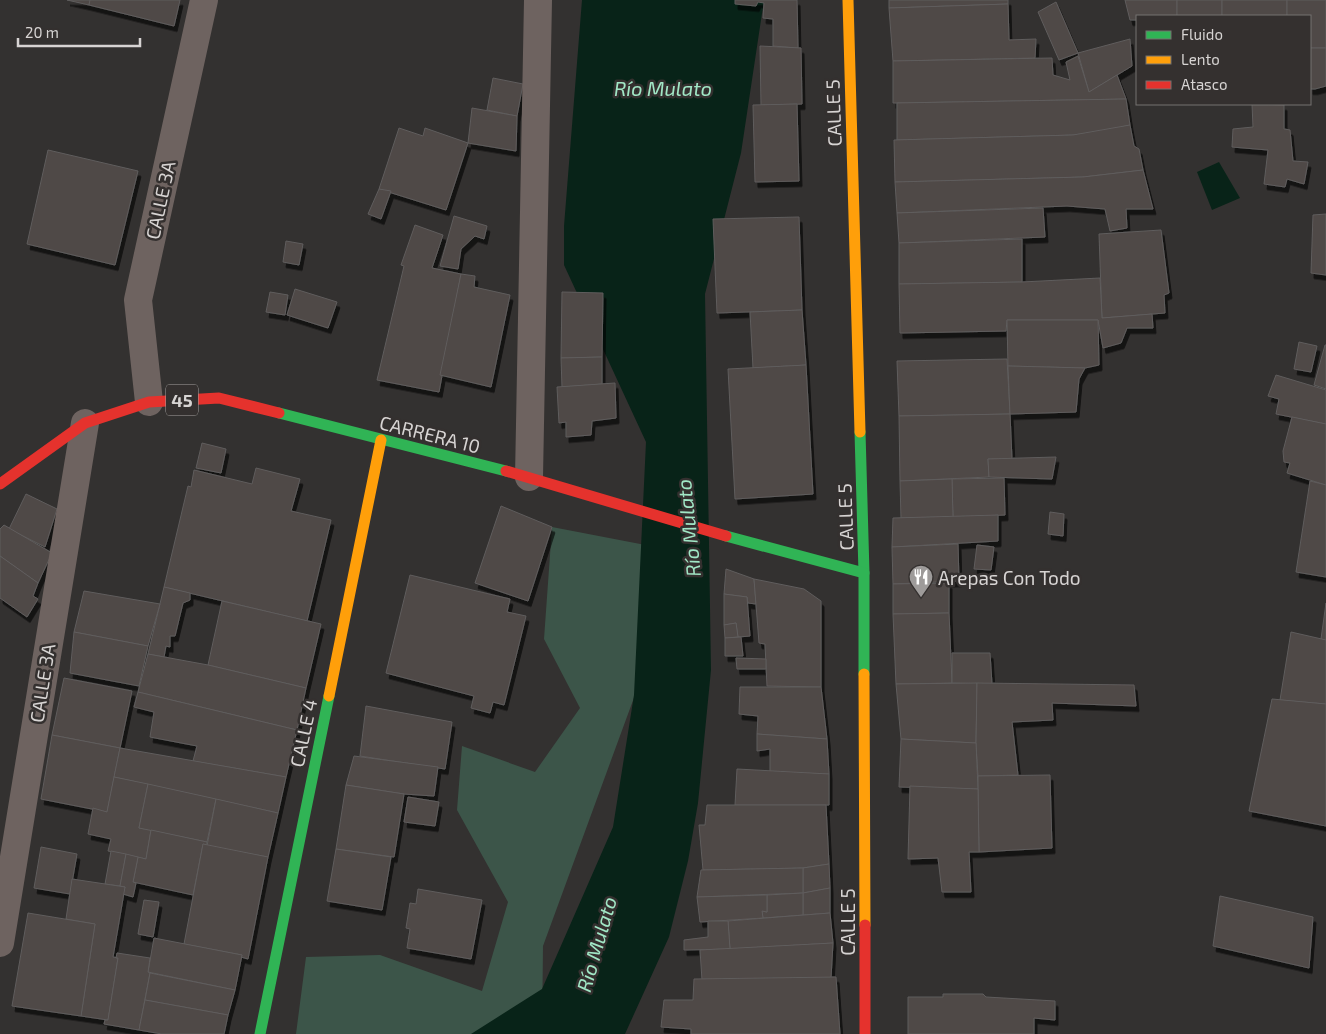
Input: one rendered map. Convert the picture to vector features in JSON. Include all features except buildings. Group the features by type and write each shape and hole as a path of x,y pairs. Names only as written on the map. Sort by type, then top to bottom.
{"main road":[{"name":"CALLE 5","path":"848,0 864,573 865,1034"},
{"name":"CARRERA 10","path":"0,484 85,423 148,402 219,398 529,477 778,552 864,573"},
{"name":"CALLE 4","path":"260,1034 382,440"}],"street":[{"name":"CALLE 3A","path":"148,402 138,300 204,0"},
{"path":"529,477 538,0"},
{"name":"CALLE 3A","path":"0,943 85,423"}],"shaded area":[{"path":"552,527 687,553 543,946 542,1034 296,1034 306,957 380,955 482,991 508,902 457,810 462,746 535,772 580,708 544,639"}],"water":[{"name":"Río Mulato","path":"582,0 764,0 741,153 705,294 711,670 698,803 688,861 669,937 625,1034 471,1034 542,989 613,827 634,695 646,442 564,265 564,226"},
{"path":"1219,162 1240,198 1212,210 1197,172"}],"traffic: fast":[{"path":"279,413 506,471"},
{"path":"860,432 864,573"},
{"path":"726,536 864,573 864,674"},
{"path":"260,1034 329,696"}],"traffic: slow":[{"path":"848,0 860,432"},
{"path":"329,696 381,440"},
{"path":"864,674 865,925"}],"traffic: jam":[{"path":"0,484 85,423 149,402 219,398 279,413"},
{"path":"506,471 726,536"},
{"path":"865,925 865,1034"}],"place":[{"name":"Arepas Con Todo","path":"921,598"}]}
